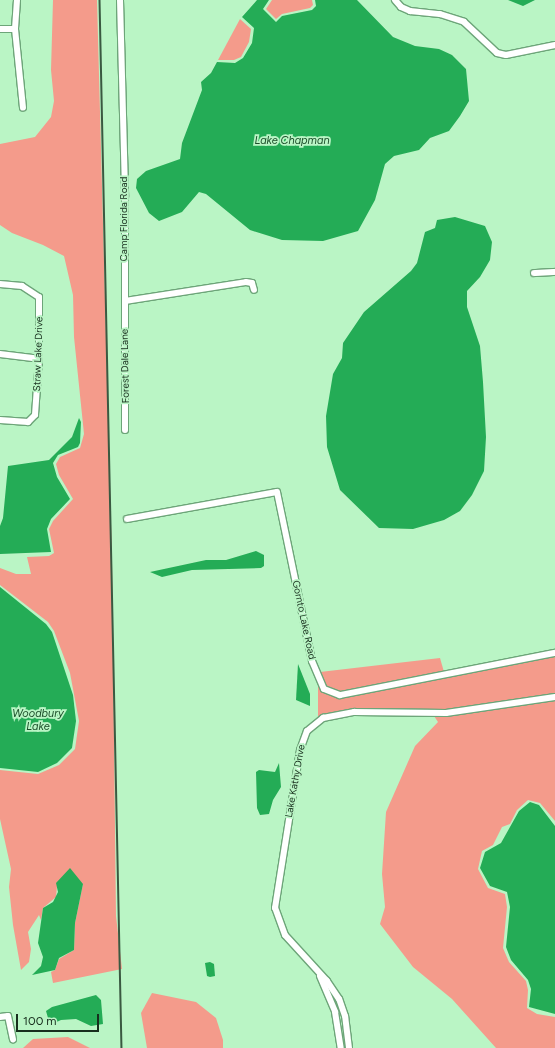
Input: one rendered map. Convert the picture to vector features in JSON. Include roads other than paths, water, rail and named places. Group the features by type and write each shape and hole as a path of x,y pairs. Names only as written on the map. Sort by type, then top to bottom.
{"street":[{"path":"17,0 15,29 23,108"},
{"name":"Camp Florida Road","path":"120,0 125,301"},
{"path":"395,0 401,7 410,11 440,14 464,22 497,54 506,55 555,45"},
{"path":"0,29 15,29"},
{"path":"534,273 555,272"},
{"path":"125,301 246,282 252,283 254,290"},
{"name":"Straw Lake Drive","path":"0,284 22,286 39,297 39,359 35,415 28,422 0,420"},
{"name":"Forest Dale Lane","path":"125,301 125,430"},
{"path":"0,354 39,359"},
{"name":"Gornto Lake Road","path":"127,519 277,492 312,661 324,689 335,693 340,694 555,654"},
{"name":"Lake Kathy Drive","path":"349,1048 342,1007 331,987 285,935 275,908 300,750 307,731 323,718 354,712 446,713 555,697"},
{"name":"Lake Kathy Drive","path":"319,975 335,1012 341,1048"},
{"path":"0,1017 8,1016 13,1039"}],"water":[{"name":"Lake Chapman","path":"257,0 269,0 263,9 276,22 282,16 312,10 316,6 315,0 357,0 393,37 415,46 439,49 452,55 466,69 469,101 460,116 449,131 430,138 419,150 394,156 385,164 375,200 358,231 323,241 282,240 250,230 206,194 199,192 182,212 159,221 149,213 136,188 137,179 146,171 180,159 182,143 202,90 201,82 211,73 217,62 235,63 243,58 252,43 254,28 242,17"},
{"path":"508,0 535,0 523,6"},
{"path":"455,217 485,226 492,242 490,260 480,277 467,291 467,307 480,346 486,437 484,471 472,495 460,511 444,520 413,529 379,528 340,490 327,447 326,416 333,374 342,358 343,343 364,312 411,271 417,263 425,232 435,228 437,220"},
{"path":"79,418 81,422 80,443 78,447 58,455 53,463 57,477 70,499 51,519 47,529 51,552 0,554 0,526 3,518 8,466 49,460 72,437"},
{"path":"256,551 264,555 264,566 261,568 192,570 162,577 150,572 206,560 226,560"},
{"name":"Woodbury Lake","path":"0,587 46,624 52,632 73,695 76,721 72,748 57,763 38,772 0,768"},
{"path":"298,664 310,694 310,706 296,700"},
{"path":"279,763 281,787 273,800 269,814 260,815 257,808 256,772 259,770 275,772"},
{"path":"530,802 539,805 555,826 555,1014 529,1007 531,989 528,980 511,960 506,947 510,907 507,892 490,886 480,868 485,852 501,843 519,811"},
{"path":"70,868 83,884 75,923 74,950 59,958 55,970 32,975 41,966 43,957 38,943 43,908 53,902 58,892 56,883"},
{"path":"210,962 214,964 215,976 210,977 207,976 205,963"},
{"path":"96,995 101,1000 103,1024 91,1026 76,1019 61,1020 50,1025 46,1011 52,1007"}],"railway":[{"path":"100,0 122,1048"}]}
